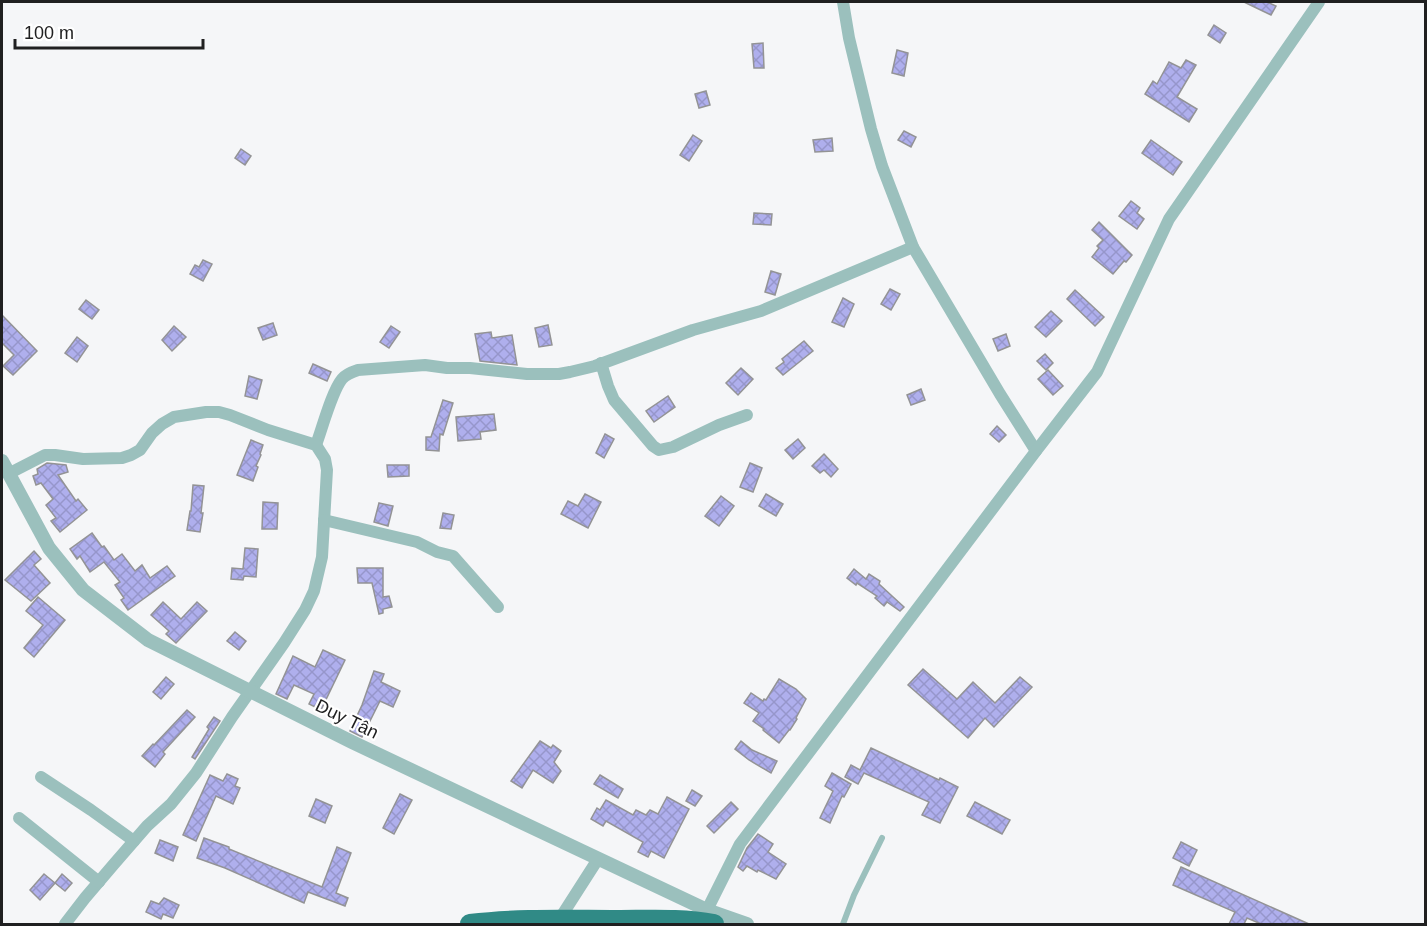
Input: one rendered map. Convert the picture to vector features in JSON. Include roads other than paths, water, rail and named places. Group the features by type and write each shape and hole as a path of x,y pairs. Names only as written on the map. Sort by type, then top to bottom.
{"highway":[{"path":"470,924 491,922 700,922 710,917"}],"street":[{"path":"843,2 849,38 871,129 885,175 913,247 1036,451"},
{"path":"710,917 740,844 1097,372 1169,219 1319,2"},
{"path":"316,445 336,388 342,378 351,372 424,366 527,374 570,372 693,330 761,311 913,247"},
{"path":"601,363 614,400 659,450 674,447 719,425 747,415"},
{"path":"8,474 45,455 83,459 122,458 140,450 152,433 174,417 206,412 230,415 316,445 326,459 322,557 311,600 189,782 171,804 147,826 65,924"},
{"name":"Duy Tân","path":"2,461 49,548 83,590 147,640 352,742 598,859 710,917 747,924"},
{"path":"324,520 417,542 437,552 453,556 498,607"},
{"path":"41,777 134,841"},
{"path":"19,818 99,882"},
{"path":"557,922 598,859"}],"lane":[{"path":"843,924 882,838"}]}
